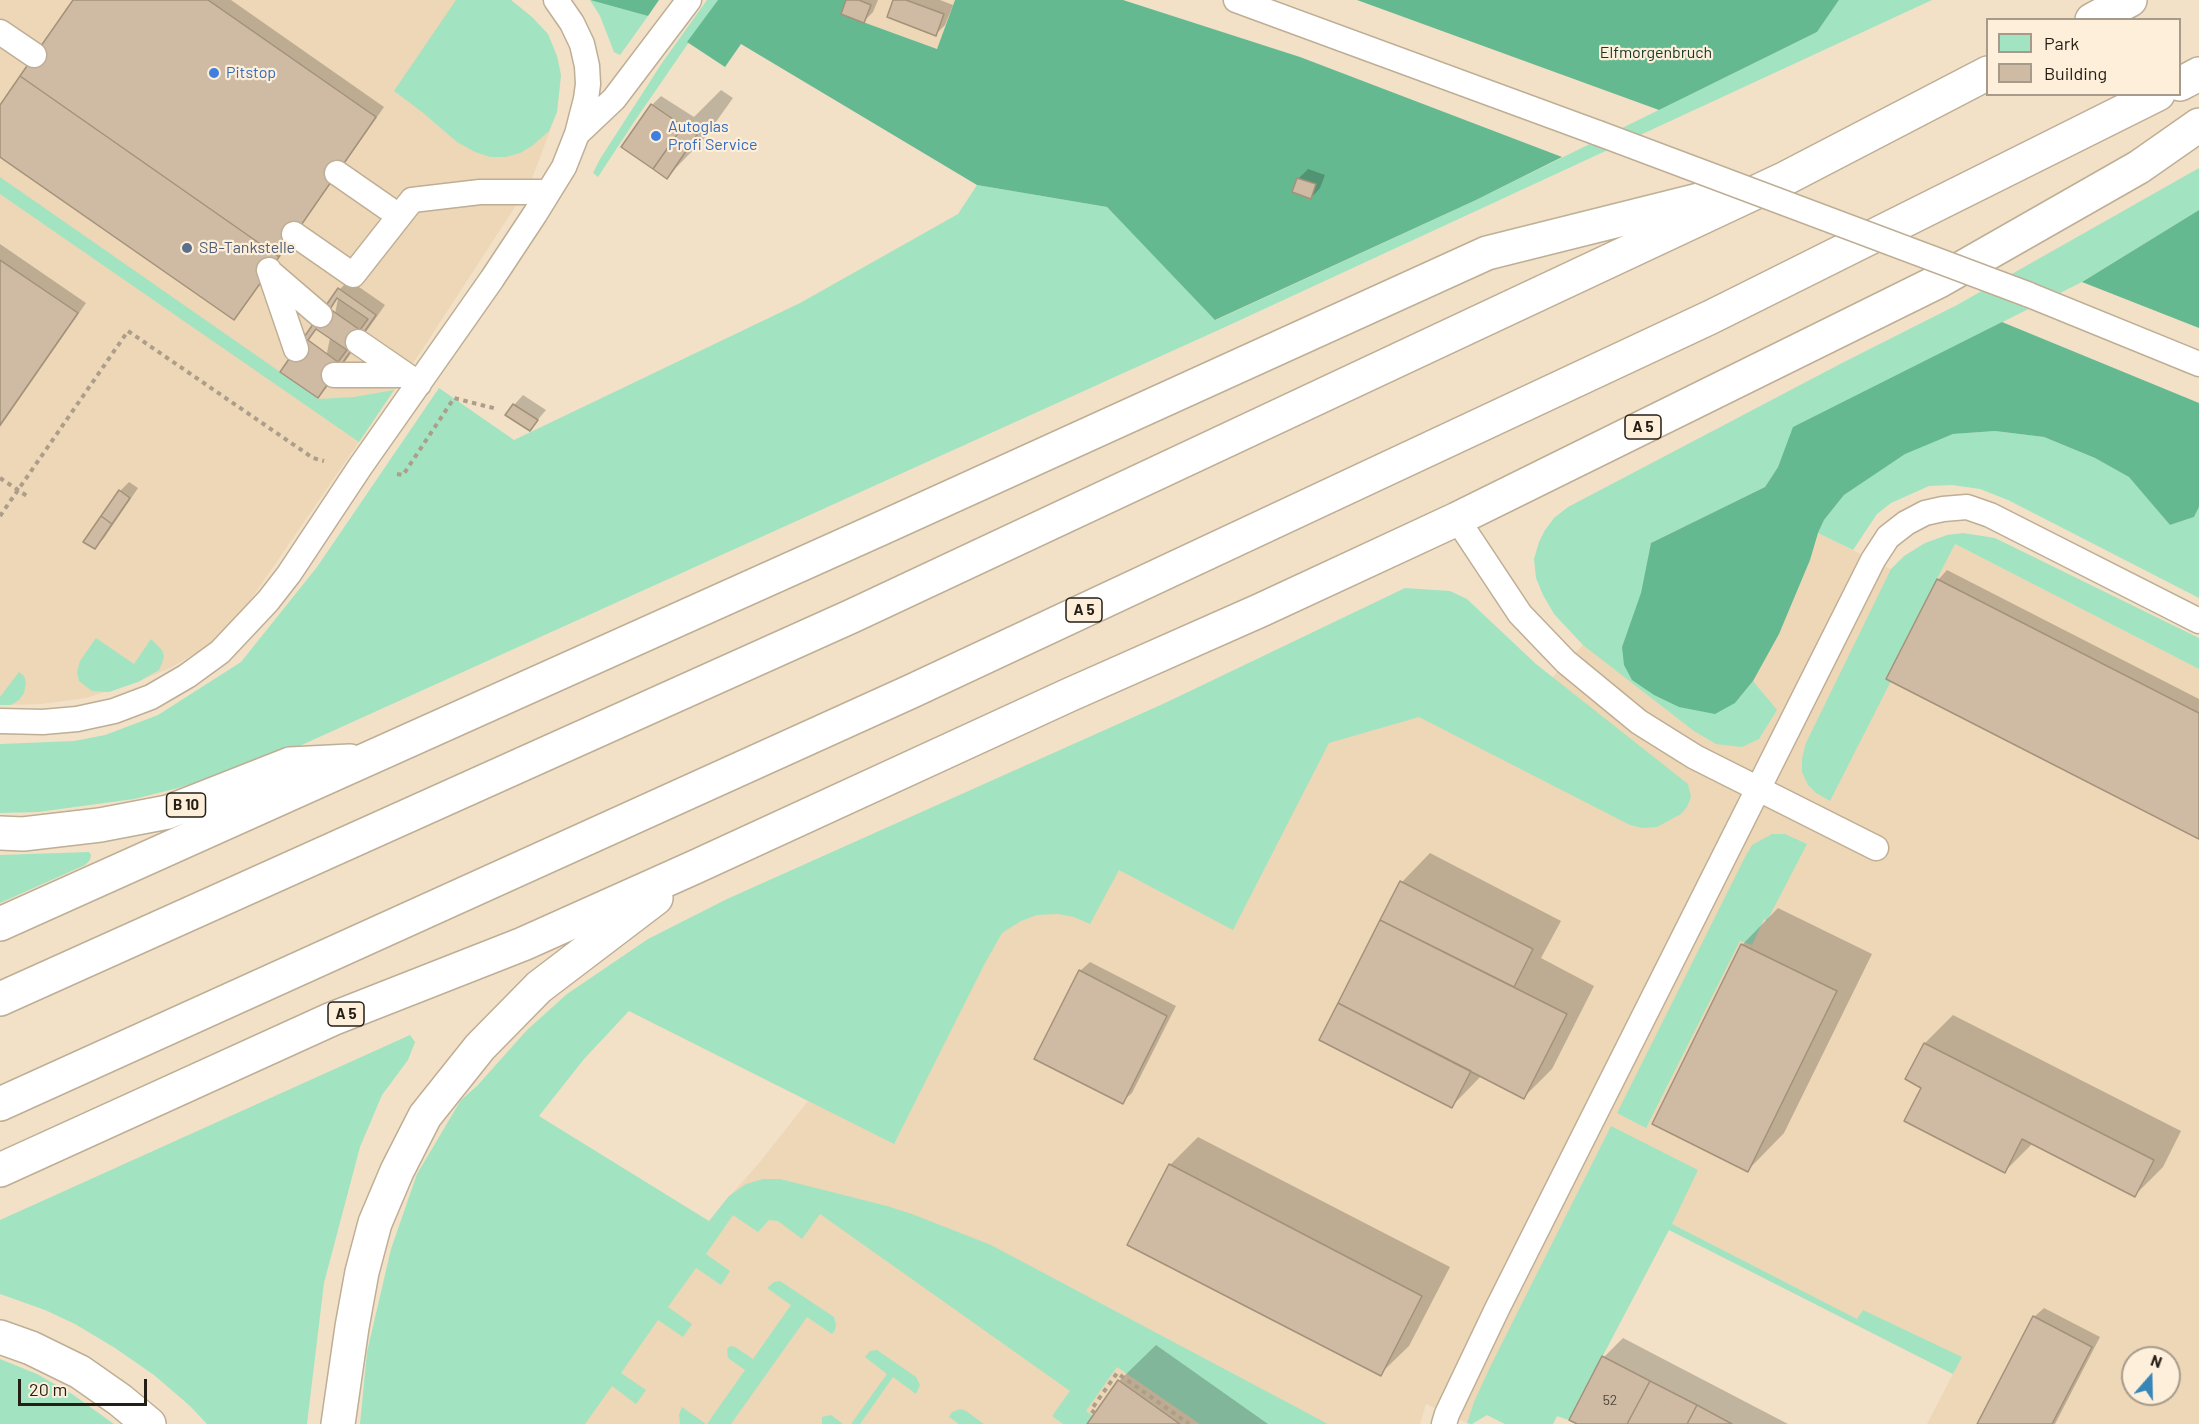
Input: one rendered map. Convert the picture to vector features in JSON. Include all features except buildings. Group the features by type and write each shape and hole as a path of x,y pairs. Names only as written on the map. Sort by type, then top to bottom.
{"highway":[{"path":"2096,18 2130,0"},
{"path":"0,999 852,616 1786,178 1986,74"},
{"path":"2181,83 2199,74"},
{"name":"A 5","path":"0,1104 945,676 1711,317 2154,96"},
{"name":"A 5","path":"0,1170 332,1019 523,944 1457,519 1940,281 2139,167 2199,126"},
{"path":"0,924 366,761 1487,253 1786,178"},
{"name":"B 10","path":"0,833 23,834 89,826 168,812 290,764 366,761"},
{"path":"338,1424 362,1272 375,1223 397,1171 425,1116 480,1047 539,987 695,867"},
{"path":"0,1337 31,1348 80,1372 149,1424"}],"lane":[{"path":"0,722 77,719 114,711 152,697 187,676 220,652 268,601 289,574 360,467 412,379 535,214 564,167 577,134 588,84 582,44 572,23 556,0"},
{"path":"577,134 614,99 688,0"},
{"path":"1236,0 2027,294 2199,364"},
{"path":"0,32 34,55"},
{"path":"337,173 399,216"},
{"path":"294,234 353,275 412,200 480,192 547,192"},
{"path":"296,349 268,270 320,315"},
{"path":"358,342 412,379"},
{"path":"334,375 412,379"},
{"path":"1444,1424 1497,1309 1888,537 1906,523 1925,513 1967,507 1990,515 2199,621"},
{"path":"1457,519 1520,614 1566,663 1639,722 1695,758 1876,848"}],"path":[{"path":"0,516 128,331 313,458 403,475 454,398 497,409"},
{"path":"0,478 30,498"},
{"path":"1095,1413 1091,1410 1117,1373 1189,1424"}],"shaded area":[{"path":"0,0 511,0 548,34 557,56 561,75 557,112 530,184 422,350 243,611 211,644 172,667 137,682 86,698 42,704 0,705"},
{"path":"846,0 955,0 937,49 841,14"},
{"path":"1765,487 1824,520 1818,533 1931,589 1955,544 2199,669 2199,1424 1927,1424 1953,1374 1669,1230 1569,1420 1557,1416 1553,1424 1505,1424 1487,1415 1469,1424 1426,1404 1420,1424 570,1424 720,1207 760,1162 808,1101 629,1011 1457,634 1549,681 1583,645 1564,585"}],"green space":[{"path":"456,0 511,0 548,34 557,56 561,75 557,112 549,131 520,153 506,157 490,157 475,152 457,142 394,91"},
{"path":"590,0 648,16 620,55 614,52 600,16"},
{"path":"590,0 659,0 648,16"},
{"path":"707,0 718,0 598,177 593,173 600,159 662,63"},
{"path":"718,0 846,0 841,14 937,49 955,0 1123,0 1300,57 1562,157 1476,200 1215,320 1107,207 977,185 741,44 725,67 687,42"},
{"name":"Elfmorgenbruch","path":"1357,0 1839,0 1817,32 1659,110"},
{"path":"1839,0 1932,0 1223,328 295,748 234,771 134,799 38,812 0,813 0,744 74,741 105,735 158,715 241,662 317,567 439,388 514,440 800,303 958,214 977,185 1107,207 1216,320 1476,200 1817,32"},
{"path":"2199,168 2199,210 2082,282 1794,427 1778,467 1765,487 1651,543 1642,593 1622,647 1735,703 1753,681 1777,710 1759,739 1742,747 1716,744 1694,731 1583,645 1554,614 1536,578 1534,559 1545,530 1554,518 1568,507 1957,305"},
{"path":"0,177 319,399 354,397 394,390 359,442 0,194"},
{"path":"2199,210 2199,328 2082,282"},
{"path":"2002,322 2199,403 2199,507 2194,517 2170,525 2129,477 2095,458 2044,437 1995,431 1953,434 1905,454 1844,495 1824,520 1779,634 1753,681 1735,703 1715,714 1679,707 1654,695 1632,680 1624,665 1622,647 1641,593 1651,543 1765,487 1778,467 1793,427"},
{"path":"1995,431 2044,437 2095,458 2130,477 2170,525 2194,517 2199,507 2199,598 2008,500 1980,489 1952,485 1929,486 1891,503 1877,514 1853,550 1818,533 1824,520 1844,495 1905,453 1953,434"},
{"path":"1963,533 1995,538 2199,638 2199,669 1955,544 1886,678 1891,681 1830,801 1808,785 1802,772 1802,758 1806,743 1891,569 1904,556 1925,543 1947,535"},
{"path":"1405,588 1450,591 1467,599 1536,664 1688,784 1691,797 1687,807 1681,814 1657,827 1642,828 1630,825 1419,717 1329,743 1233,930 1119,870 1090,924 1074,917 1058,914 1037,915 1021,921 1002,933 894,1144 629,1011 584,1059 539,1116 709,1221 729,1196 746,1184 763,1179 780,1179 912,1214 991,1245 1328,1424 1200,1424 1117,1367 1086,1411 1093,1416 1087,1424 1063,1424 1052,1416 1070,1391 820,1214 802,1239 778,1221 769,1220 758,1232 733,1215 706,1254 730,1271 721,1285 696,1268 668,1307 692,1324 683,1337 658,1320 621,1373 646,1390 636,1404 612,1386 585,1424 360,1424 367,1352 391,1249 417,1174 461,1100 477,1086 527,1030 567,994 648,939 727,899 1165,703"},
{"path":"96,638 134,664 151,639 162,650 164,656 159,670 138,682 109,692 92,691 79,681 77,672 80,661"},
{"path":"19,672 24,676 26,683 24,693 11,705 0,705 0,697"},
{"path":"1772,834 1785,834 1807,844 1767,921 1764,919 1752,945 1740,941 1646,1128 1617,1113 1745,857 1752,845"},
{"path":"89,852 90,860 85,865 0,903 0,855"},
{"path":"410,1035 415,1042 408,1060 382,1095 360,1147 324,1283 307,1424 207,1424 154,1375 115,1348 75,1324 45,1310 0,1294 0,1220"},
{"path":"1611,1126 1698,1170 1672,1224 1857,1319 1863,1310 1962,1357 1953,1374 1669,1230 1569,1420 1557,1416 1553,1424 1505,1424 1487,1415 1472,1424 1467,1423 1490,1367"},
{"path":"780,1281 834,1317 835,1330 832,1334 807,1317 731,1424 707,1424 745,1370 728,1358 727,1349 730,1346 735,1347 753,1359 791,1305 767,1288 774,1282"},
{"path":"877,1350 916,1377 920,1385 916,1394 893,1377 860,1424 851,1424 887,1374 865,1357 870,1351"},
{"path":"0,1359 37,1374 72,1394 114,1424 0,1424"},
{"path":"682,1407 706,1424 680,1424 679,1415"},
{"path":"960,1409 984,1424 959,1424 949,1417 952,1412"},
{"path":"831,1415 843,1424 822,1424 822,1417"}],"place":[{"name":"Pitstop","path":"214,73"},
{"name":"Autoglas Profi Service","path":"656,136"},
{"name":"SB-Tankstelle","path":"187,248"}]}
